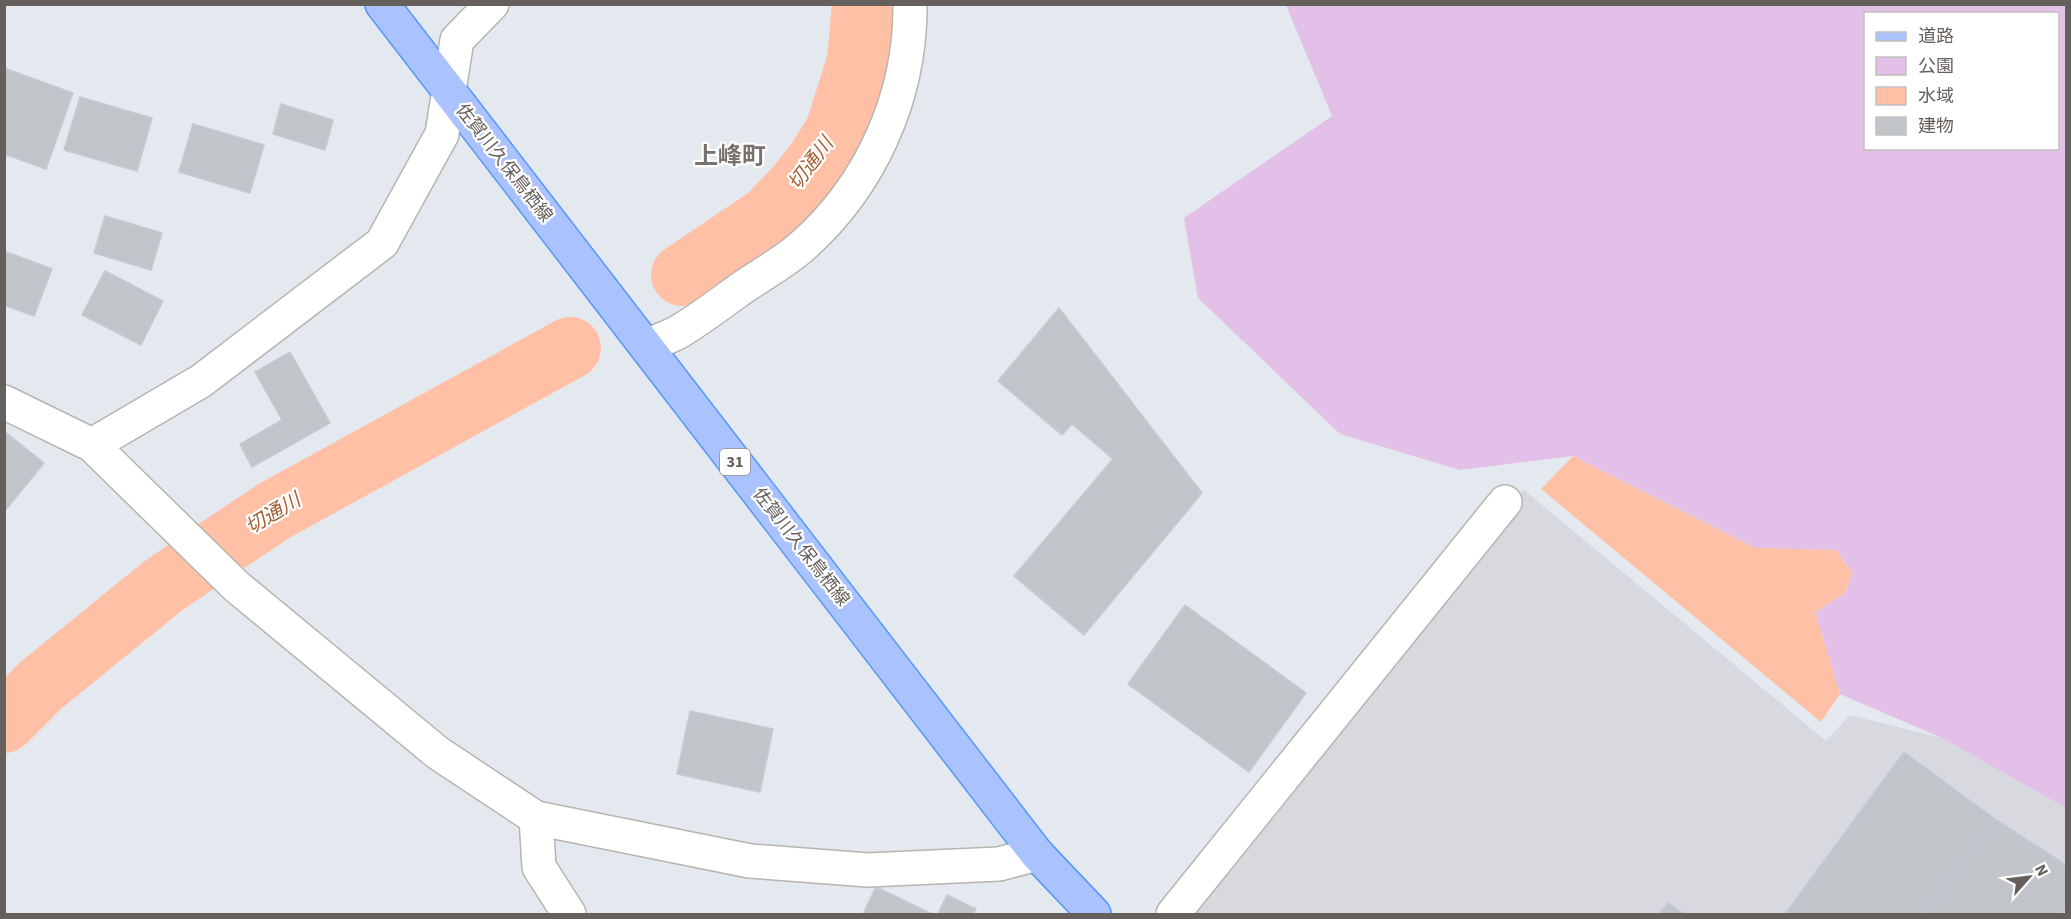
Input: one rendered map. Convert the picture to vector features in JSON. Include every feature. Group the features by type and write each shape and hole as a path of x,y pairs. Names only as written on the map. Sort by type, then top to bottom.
{"main road":[{"name":"佐賀川久保鳥栖線","path":"382,4 1037,854 1094,915"}],"street":[{"path":"92,445 201,381 382,243 442,134 457,40 492,4"},
{"path":"646,346 678,332 799,249 843,203 873,158 897,100 906,67 911,32 910,4"},
{"path":"4,402 92,445 236,586 438,753 536,818 750,861 868,870 999,864 1037,854"},
{"path":"1173,915 1505,502"},
{"path":"536,818 539,867 569,915"}],"shaded area":[{"path":"1524,490 1826,741 1850,715 1942,738 2066,808 2066,914 1183,914"}],"green space":[{"path":"1286,5 2066,5 2066,808 1942,738 1840,694 1815,612 1845,593 1852,573 1836,550 1755,548 1573,456 1460,470 1340,434 1198,298 1184,218 1332,116"}],"water":[{"path":"1573,456 1755,548 1836,550 1852,573 1845,593 1815,612 1840,694 1821,722 1541,489"}],"building":[{"path":"4,68 73,93 46,169 4,154"},
{"path":"80,97 152,118 137,171 64,150"},
{"path":"281,104 333,120 325,150 273,134"},
{"path":"193,124 264,145 250,193 179,172"},
{"path":"105,216 162,233 151,270 94,253"},
{"path":"4,251 52,269 34,316 4,305"},
{"path":"105,271 163,301 141,345 82,315"},
{"path":"1059,308 1202,493 1084,635 1014,576 1113,459 1072,424 1062,435 998,381"},
{"path":"290,352 330,423 252,467 240,444 282,420 255,372"},
{"path":"4,431 44,463 4,512"},
{"path":"1185,605 1306,693 1249,772 1128,684"},
{"path":"690,711 773,729 760,792 677,774"},
{"path":"1904,752 1995,819 1926,914 1785,914"},
{"path":"1995,819 2066,865 2066,906 2063,914 1926,914"},
{"path":"876,887 932,914 863,914"},
{"path":"947,895 976,909 973,914 938,914"},
{"path":"1668,903 1684,914 1659,914"}],"waterway":[{"name":"切通川","path":"682,275 768,217 796,188 817,161 836,131 858,61 863,4"},
{"name":"切通川","path":"4,722 40,686 163,586 274,511 570,348"}],"district":[{"name":"上峰町","path":"730,156"}]}
